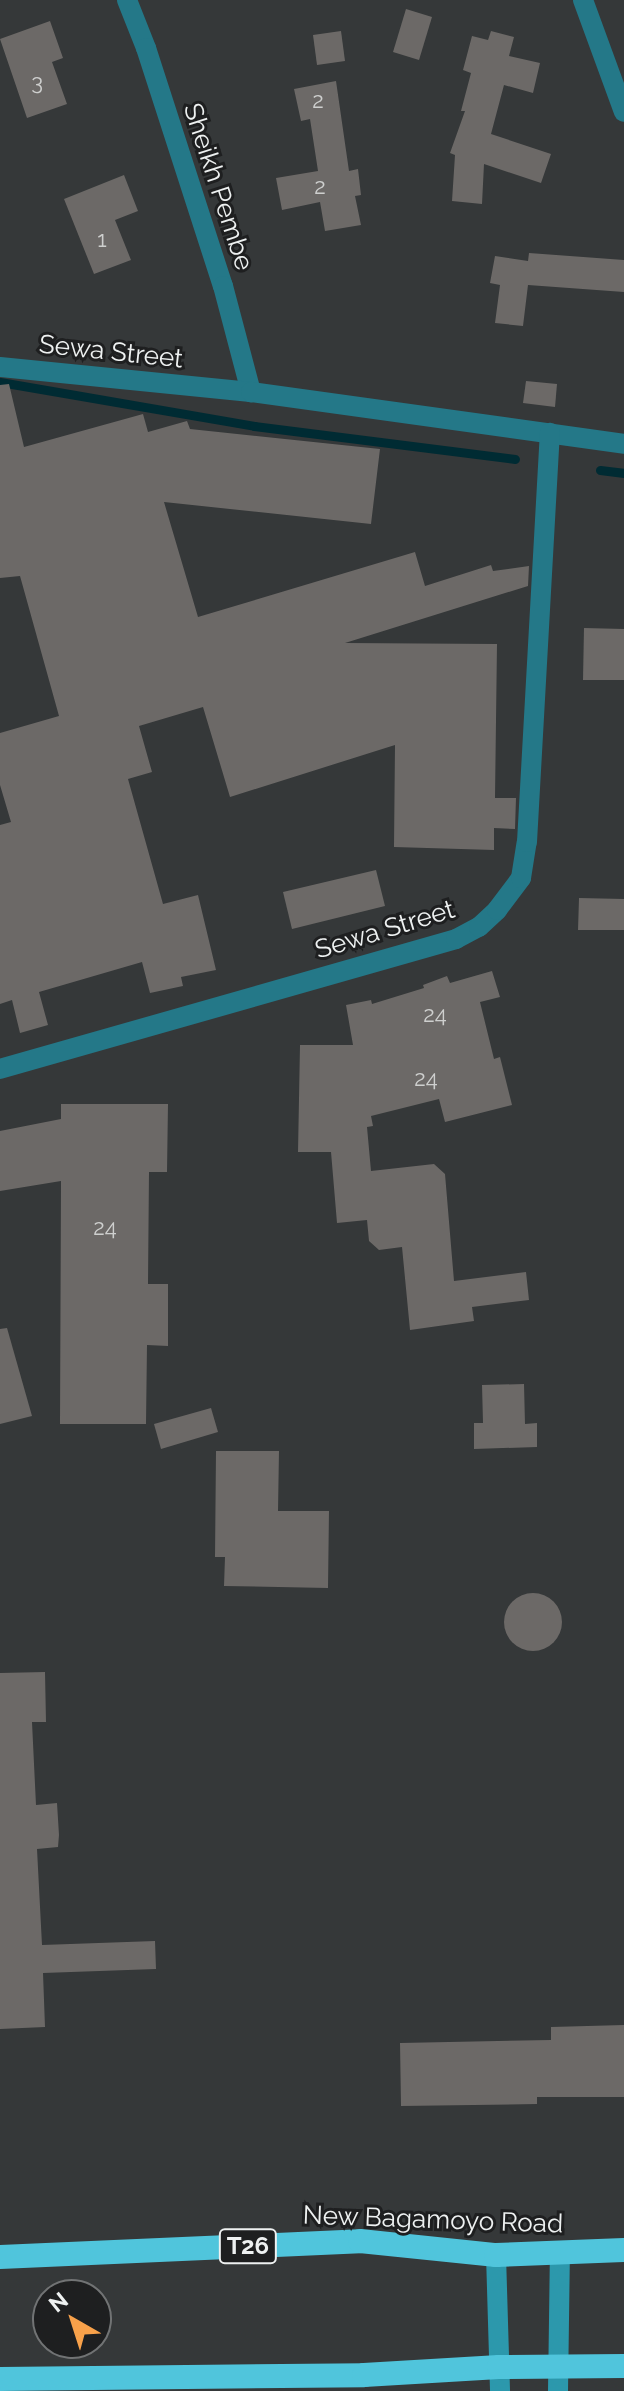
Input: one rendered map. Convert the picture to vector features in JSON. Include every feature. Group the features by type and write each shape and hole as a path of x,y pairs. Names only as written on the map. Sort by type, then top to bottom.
{"highway":[{"name":"New Bagamoyo Road","path":"0,2257 360,2241 496,2255 624,2250"},
{"path":"0,2379 364,2375 499,2379 559,2366 624,2366"}],"main road":[{"path":"558,2391 560,2252"},
{"path":"496,2255 499,2379"}],"street":[{"name":"Sheikh Pembe","path":"127,0 223,286 251,392"},
{"path":"583,0 624,112"},
{"name":"Sewa Street","path":"0,367 251,392 624,444"},
{"name":"Sewa Street","path":"0,1069 456,939 479,927 497,910 521,878 527,842 550,433"}],"building":[{"path":"406,9 432,17 419,60 393,52"},
{"path":"50,21 63,58 52,62 67,104 27,118 0,39"},
{"path":"341,31 345,61 317,65 313,35"},
{"path":"491,31 514,37 509,56 540,63 533,93 504,85 491,134 551,154 541,183 484,164 482,204 452,201 455,155 450,153 465,111 461,111 471,73 463,70 472,36 488,40"},
{"path":"336,81 349,171 358,169 361,195 355,196 361,225 325,231 320,202 282,210 276,178 318,171 310,119 301,121 294,89"},
{"path":"124,175 138,211 115,220 131,260 94,274 64,199"},
{"path":"529,253 624,260 624,292 528,285 523,326 495,323 500,285 490,283 495,256 528,261"},
{"path":"526,381 557,384 555,407 523,403"},
{"path":"9,384 24,447 143,414 148,432 187,421 190,429 380,449 371,524 164,502 198,617 415,552 425,586 491,565 493,571 529,566 528,586 345,643 497,644 495,798 516,798 515,829 494,828 494,850 394,847 395,745 230,797 203,707 139,726 152,772 128,779 163,904 198,895 216,970 181,977 183,986 150,993 142,962 39,992 48,1025 20,1033 12,1000 0,1004 0,825 11,822 0,785 0,733 59,716 20,576 0,578 0,385"},
{"path":"584,628 624,629 624,680 583,680"},
{"path":"376,870 385,906 292,929 283,892"},
{"path":"579,898 624,899 624,930 578,930"},
{"path":"492,971 500,997 480,1002 494,1059 500,1057 512,1105 445,1122 439,1099 371,1116 373,1126 367,1127 371,1171 434,1164 445,1174 454,1281 526,1272 529,1300 472,1307 474,1321 410,1330 402,1247 379,1250 369,1241 367,1220 337,1223 331,1152 298,1152 300,1045 353,1045 346,1005 371,1000 372,1004 424,988 423,985 447,976 450,983"},
{"path":"61,1104 168,1104 167,1172 149,1172 148,1284 168,1284 168,1346 147,1345 146,1424 60,1424 61,1181 0,1191 0,1131 61,1119"},
{"path":"7,1328 32,1416 0,1424 0,1329"},
{"path":"524,1384 525,1424 537,1423 537,1447 474,1449 474,1423 483,1423 482,1385"},
{"path":"211,1408 218,1432 161,1449 154,1424"},
{"path":"216,1451 279,1451 278,1511 329,1511 328,1588 224,1586 225,1557 215,1557"},
{"path":"533,1593 554,1601 562,1622 554,1643 533,1651 512,1643 504,1622 512,1601"},
{"path":"45,1672 46,1722 32,1722 36,1805 57,1803 59,1835 58,1847 37,1849 42,1945 155,1941 156,1969 43,1973 45,2027 0,2029 0,1673"},
{"path":"624,2025 624,2097 537,2097 537,2104 401,2106 400,2043 551,2040 551,2027"}],"waterway":[{"path":"0,382 254,426 515,459"},
{"path":"600,470 624,473"}]}
